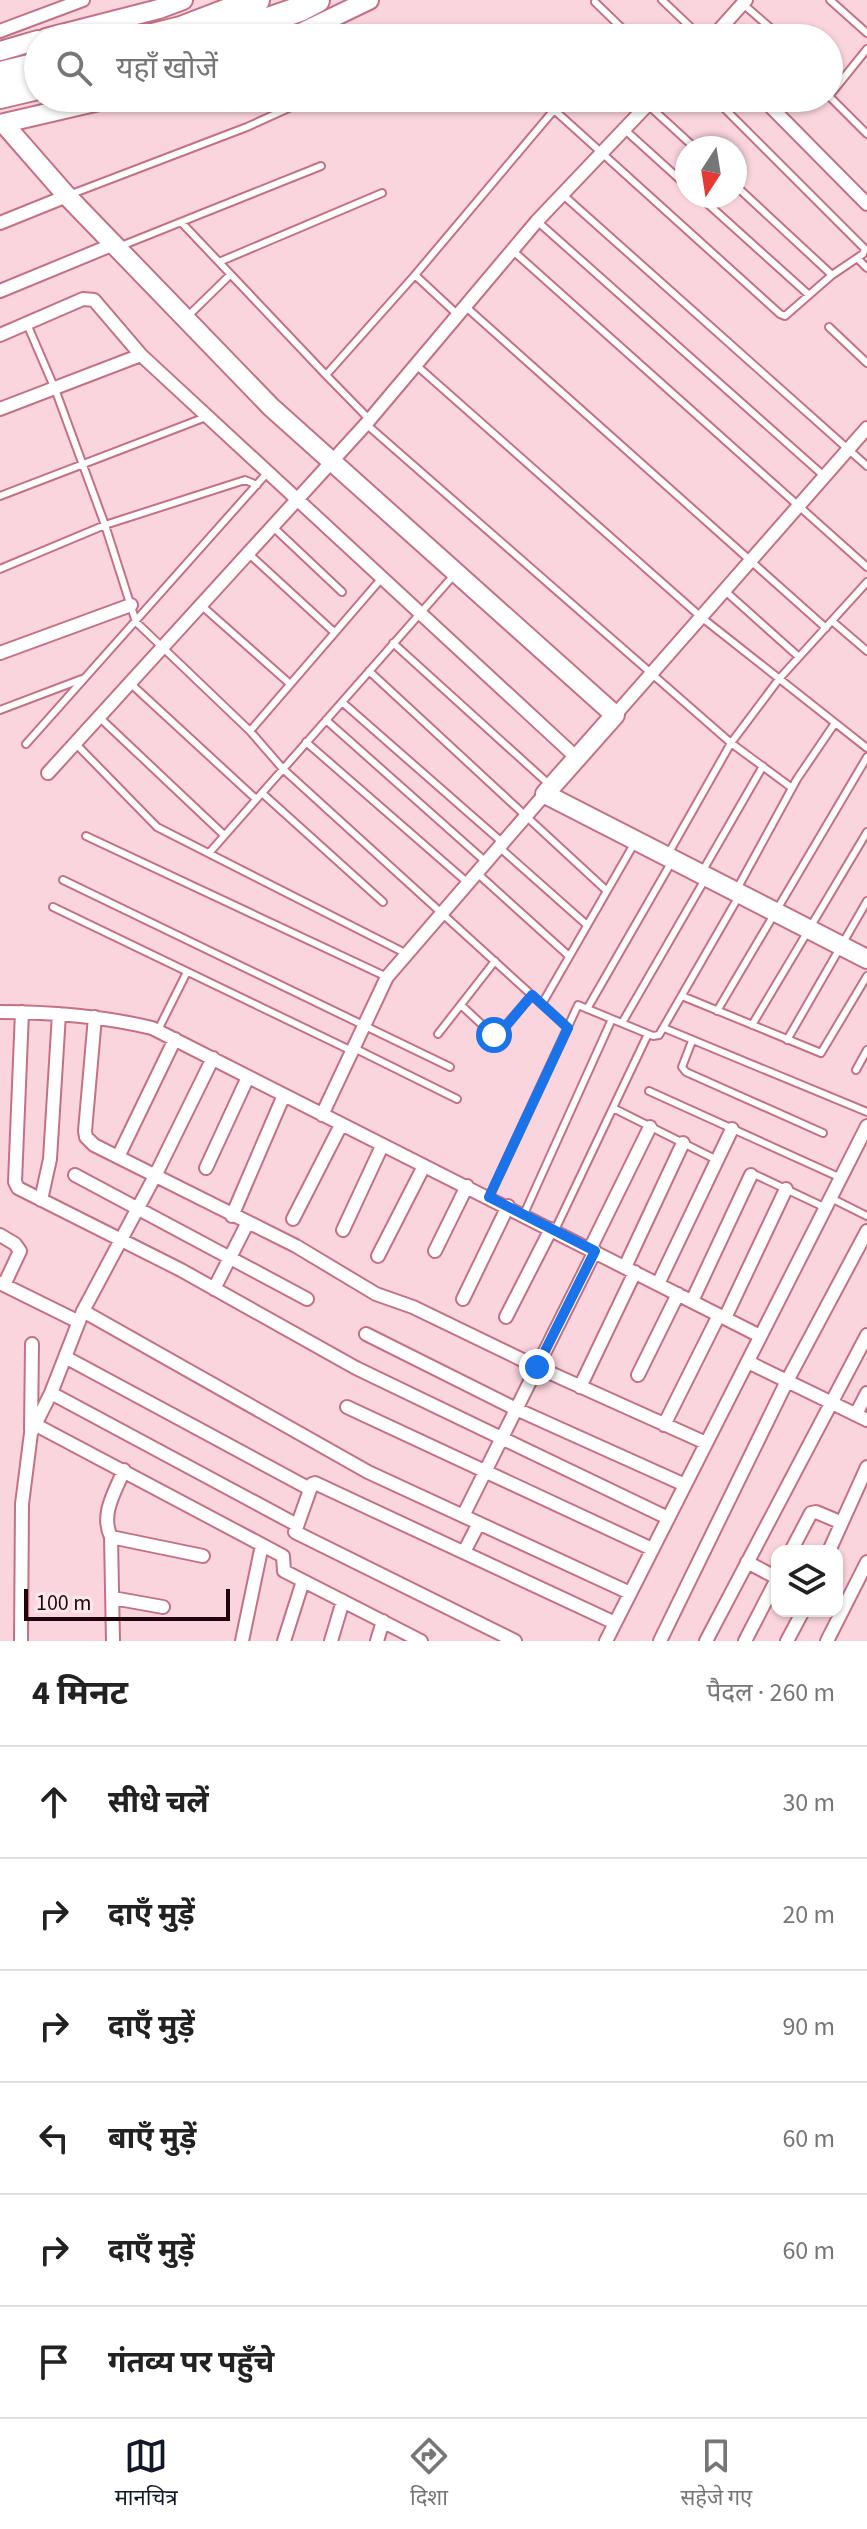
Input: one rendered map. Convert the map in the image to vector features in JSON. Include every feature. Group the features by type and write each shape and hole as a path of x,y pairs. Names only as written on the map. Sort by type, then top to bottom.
{"highway":[{"path":"194,24 257,0"},
{"path":"257,24 317,0"},
{"path":"0,74 24,68"},
{"path":"0,96 24,90"}],"street":[{"path":"0,31 83,0"},
{"path":"101,24 183,0"},
{"path":"319,24 369,0"},
{"path":"723,24 740,3"},
{"path":"2,46 24,42"},
{"path":"66,112 4,131 271,407 615,715"},
{"path":"48,773 367,422 537,221 637,112"},
{"path":"776,112 867,204"},
{"path":"0,223 67,196"},
{"path":"0,291 116,246"},
{"path":"0,335 89,298 98,304 141,355 577,758"},
{"path":"0,409 141,355"},
{"path":"322,1115 387,977 867,428"},
{"path":"0,653 131,605"},
{"path":"548,790 669,859 867,959"},
{"path":"0,1012 111,1018 157,1030 760,1336"},
{"path":"22,1012 15,1182 18,1188 214,1289 356,1368 668,1518"},
{"path":"41,1200 50,1159 59,1014"},
{"path":"95,1017 86,1137 94,1145 296,1246 376,1294 413,1307 706,1443"},
{"path":"118,1157 175,1039"},
{"path":"34,1429 81,1317 213,1058"},
{"path":"206,1168 248,1077"},
{"path":"232,1216 284,1095"},
{"path":"293,1219 341,1125"},
{"path":"606,1641 867,1126"},
{"path":"463,1516 650,1127"},
{"path":"658,1284 732,1129"},
{"path":"580,1387 683,1143"},
{"path":"343,1230 382,1146"},
{"path":"378,1256 424,1166"},
{"path":"75,1175 307,1299"},
{"path":"692,1301 751,1175"},
{"path":"435,1251 467,1186"},
{"path":"664,1425 786,1189"},
{"path":"463,1299 508,1206"},
{"path":"214,1289 248,1222"},
{"path":"506,1317 553,1230"},
{"path":"660,1641 787,1381 867,1231"},
{"path":"0,1235 20,1251 2,1284 81,1317 368,1472 630,1593"},
{"path":"638,1375 678,1294"},
{"path":"366,1334 516,1409 685,1485"},
{"path":"706,1641 867,1335"},
{"path":"21,1641 22,1504 34,1429 32,1344"},
{"path":"65,1357 310,1489"},
{"path":"748,1362 861,1417 867,1393"},
{"path":"51,1393 297,1525"},
{"path":"347,1407 652,1549"},
{"path":"34,1429 124,1470 284,1557 283,1570 421,1641"},
{"path":"831,1545 867,1467"},
{"path":"113,1641 108,1509 124,1470"},
{"path":"515,1641 295,1532 310,1489 315,1483 615,1623"},
{"path":"794,1545 811,1513 816,1512 840,1522"},
{"path":"464,1552 479,1523"},
{"path":"111,1537 203,1556"},
{"path":"242,1641 262,1545"},
{"path":"747,1562 771,1575"},
{"path":"843,1605 867,1562"},
{"path":"284,1641 303,1581"},
{"path":"745,1641 771,1590"},
{"path":"113,1598 163,1607"},
{"path":"331,1641 343,1601"},
{"path":"787,1641 800,1617"},
{"path":"827,1641 837,1617"},
{"path":"377,1641 383,1621"}],"lane":[{"path":"662,0 687,24"},
{"path":"830,0 867,33"},
{"path":"595,2 618,24"},
{"path":"740,3 765,24"},
{"path":"843,77 867,49"},
{"path":"860,57 867,63"},
{"path":"843,110 867,134"},
{"path":"67,196 280,112"},
{"path":"326,375 552,112"},
{"path":"556,112 780,314 787,314 832,275 863,254 865,249 728,112"},
{"path":"655,112 682,136"},
{"path":"624,129 675,175"},
{"path":"116,246 321,166"},
{"path":"219,262 382,193"},
{"path":"562,194 867,466"},
{"path":"747,196 832,275"},
{"path":"712,208 809,295"},
{"path":"537,221 824,477"},
{"path":"181,222 367,422 731,743 792,788"},
{"path":"512,250 867,567"},
{"path":"857,258 867,268"},
{"path":"185,319 230,275"},
{"path":"415,275 462,311 826,628"},
{"path":"27,324 55,389 105,525 136,622 250,731 283,769 568,1028"},
{"path":"829,327 867,363"},
{"path":"416,365 701,617 867,748"},
{"path":"0,496 207,417"},
{"path":"26,744 268,472"},
{"path":"0,569 105,525 245,480 257,485"},
{"path":"272,526 342,592"},
{"path":"248,553 334,632"},
{"path":"210,852 456,573"},
{"path":"250,731 381,579"},
{"path":"587,1009 731,743 779,679 867,582"},
{"path":"724,590 799,657"},
{"path":"201,605 289,683"},
{"path":"832,621 867,651"},
{"path":"393,643 548,790"},
{"path":"369,671 607,891"},
{"path":"0,710 86,678"},
{"path":"130,683 256,799"},
{"path":"342,702 587,925"},
{"path":"99,717 224,835"},
{"path":"326,720 486,862"},
{"path":"489,1197 578,1005 656,1037 664,1028 792,788 835,723"},
{"path":"306,742 569,956"},
{"path":"75,743 151,823 407,954"},
{"path":"717,1011 867,757"},
{"path":"622,1023 763,766"},
{"path":"262,793 383,902"},
{"path":"752,1025 867,832"},
{"path":"86,836 387,977"},
{"path":"542,1004 636,841"},
{"path":"63,880 450,1067"},
{"path":"787,1040 867,901"},
{"path":"53,907 457,1099"},
{"path":"438,1034 495,961"},
{"path":"157,1030 187,972"},
{"path":"682,996 817,1053 823,1051 867,976"},
{"path":"461,1005 491,1033 498,1034 532,995"},
{"path":"524,1214 612,1019"},
{"path":"664,1028 867,1112"},
{"path":"553,1230 648,1034"},
{"path":"692,1041 682,1063 686,1072 823,1133"},
{"path":"856,1070 867,1050"},
{"path":"649,1091 841,1178"},
{"path":"613,1108 717,1160"},
{"path":"751,1175 867,1216"}],"route":[{"path":"494,1035 501,1032 532,995 568,1028 489,1197 595,1251 537,1367"}]}
